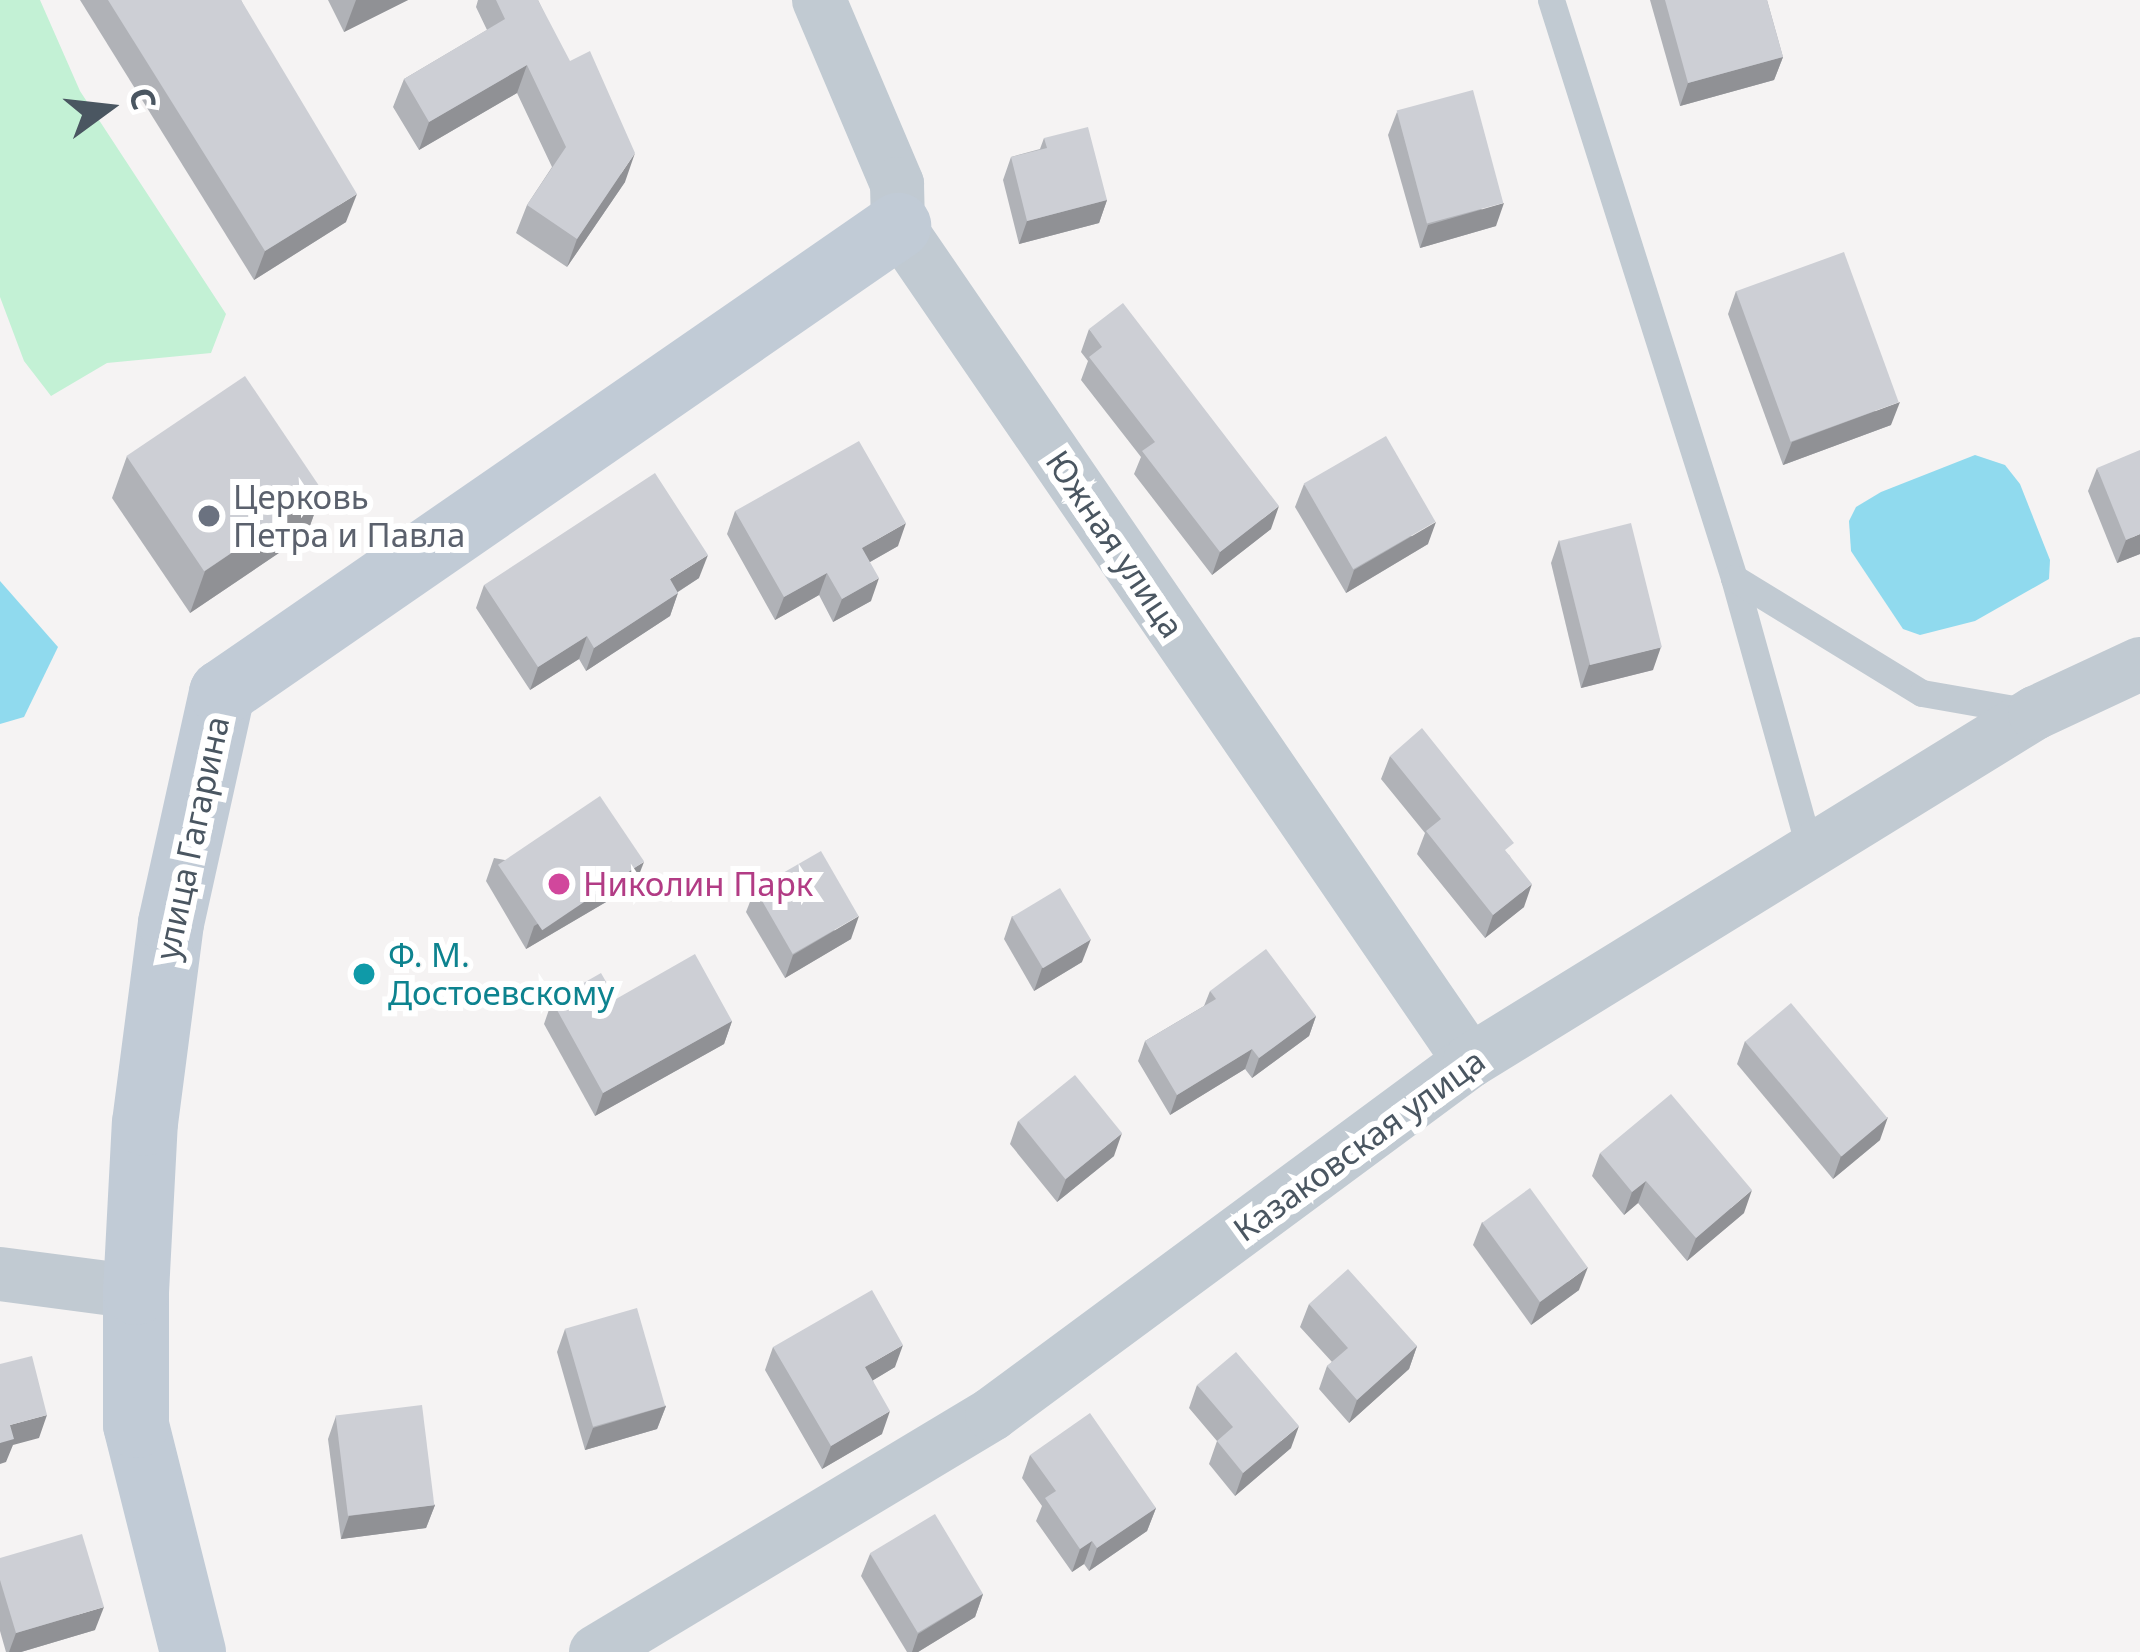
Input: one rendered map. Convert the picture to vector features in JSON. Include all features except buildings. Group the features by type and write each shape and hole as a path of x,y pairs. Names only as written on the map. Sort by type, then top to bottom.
{"street":[{"name":"Южная улица","path":"819,0 897,184 898,226 1470,1061"},
{"name":"улица Гагарина","path":"194,1652 136,1425 136,1292 145,1123 171,922 222,693 898,226"},
{"name":"Казаковская улица","path":"596,1652 992,1414 1470,1061 2035,713 2140,664"},
{"path":"0,1274 136,1292"}],"lane":[{"path":"1551,0 1734,578 1811,854"},
{"path":"1734,578 1922,693 2035,713"}],"green space":[{"path":"0,0 40,0 80,91 226,314 211,353 107,363 51,396 24,361 0,297"}],"water":[{"path":"1975,455 2005,465 2020,484 2050,560 2049,579 1975,621 1920,635 1903,629 1851,551 1849,521 1856,507 1881,492"},
{"path":"0,581 58,647 24,717 0,724"}],"place":[{"name":"Церковь Петра и Павла","path":"209,516"},
{"name":"Николин Парк","path":"559,884"},
{"name":"Ф. М. Достоевскому","path":"364,974"}]}
